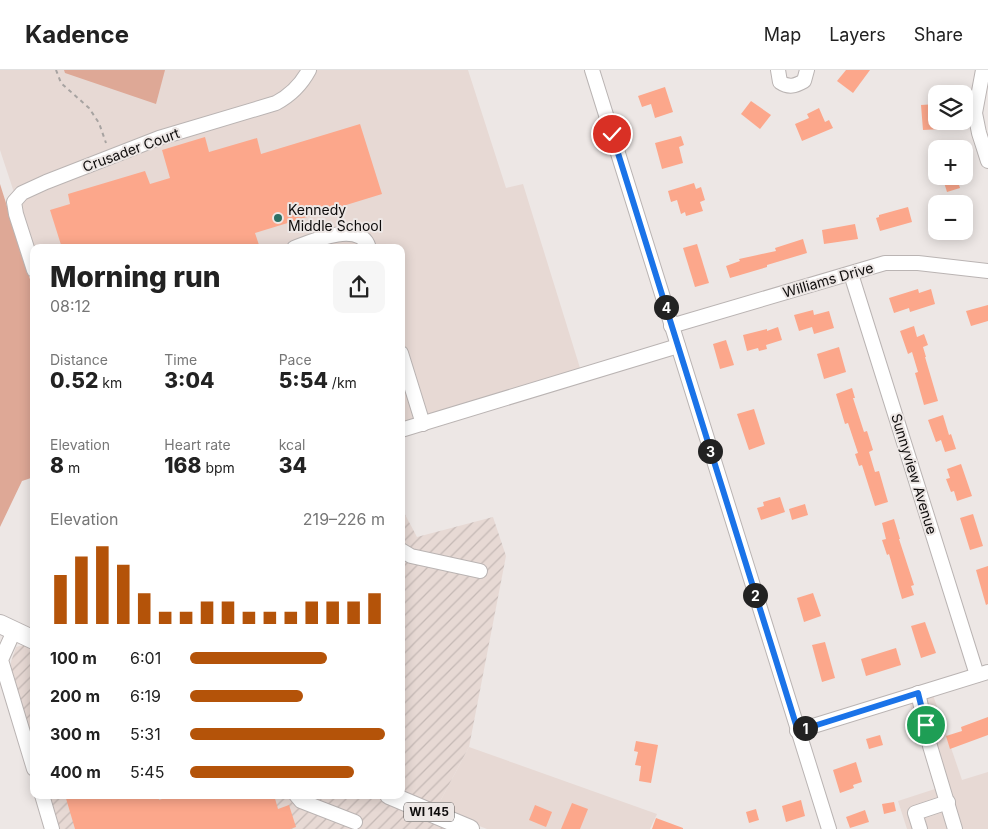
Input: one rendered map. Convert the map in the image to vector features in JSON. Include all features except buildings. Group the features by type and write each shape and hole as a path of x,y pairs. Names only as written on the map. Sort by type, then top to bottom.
{"main road":[{"path":"7,627 30,638"},
{"name":"WI 145","path":"399,799 470,829"}],"street":[{"name":"Crusader Court","path":"30,258 14,202 22,193 159,138 276,103 289,96 304,80 309,70"},
{"path":"592,70 829,829"},
{"path":"778,70 780,82 787,86 795,86 804,81 807,70"},
{"path":"983,70 975,113 988,161"},
{"path":"305,244 342,233 359,236 368,244"},
{"name":"Williams Drive","path":"671,326 885,264 918,263 988,271"},
{"name":"Sunnyview Avenue","path":"851,274 983,673"},
{"path":"405,429 678,346"},
{"path":"405,376 407,389 423,424"},
{"path":"405,552 411,556 480,571"},
{"path":"7,627 1,660 30,756"},
{"path":"798,731 983,673"},
{"path":"918,693 930,746 955,829"},
{"path":"43,799 52,829"},
{"path":"299,799 355,822"},
{"path":"920,829 915,814 948,802"}],"path":[{"path":"56,70 61,83 89,108 99,123 106,143"}],"shaded area":[{"name":"Kennedy Middle School","path":"0,70 468,70 506,188 523,184 580,368 405,422 405,244 31,244 0,150"},
{"path":"64,70 165,70 156,104 65,73"},
{"path":"0,184 30,279 30,478 22,481 0,527"},
{"path":"405,514 417,537 493,517 506,556 469,747 436,809 405,796"},
{"path":"30,645 30,736 11,671 11,662 16,647"},
{"path":"933,695 962,780 988,772 988,829 907,829 898,801 938,788 909,702"},
{"path":"469,747 657,814 650,829 487,829 436,809"},
{"path":"48,799 384,799 457,829 57,829"}],"place":[{"name":"Kennedy Middle School","path":"278,218"}],"route":[{"path":"612,134 798,731 918,693 926,725"}]}
